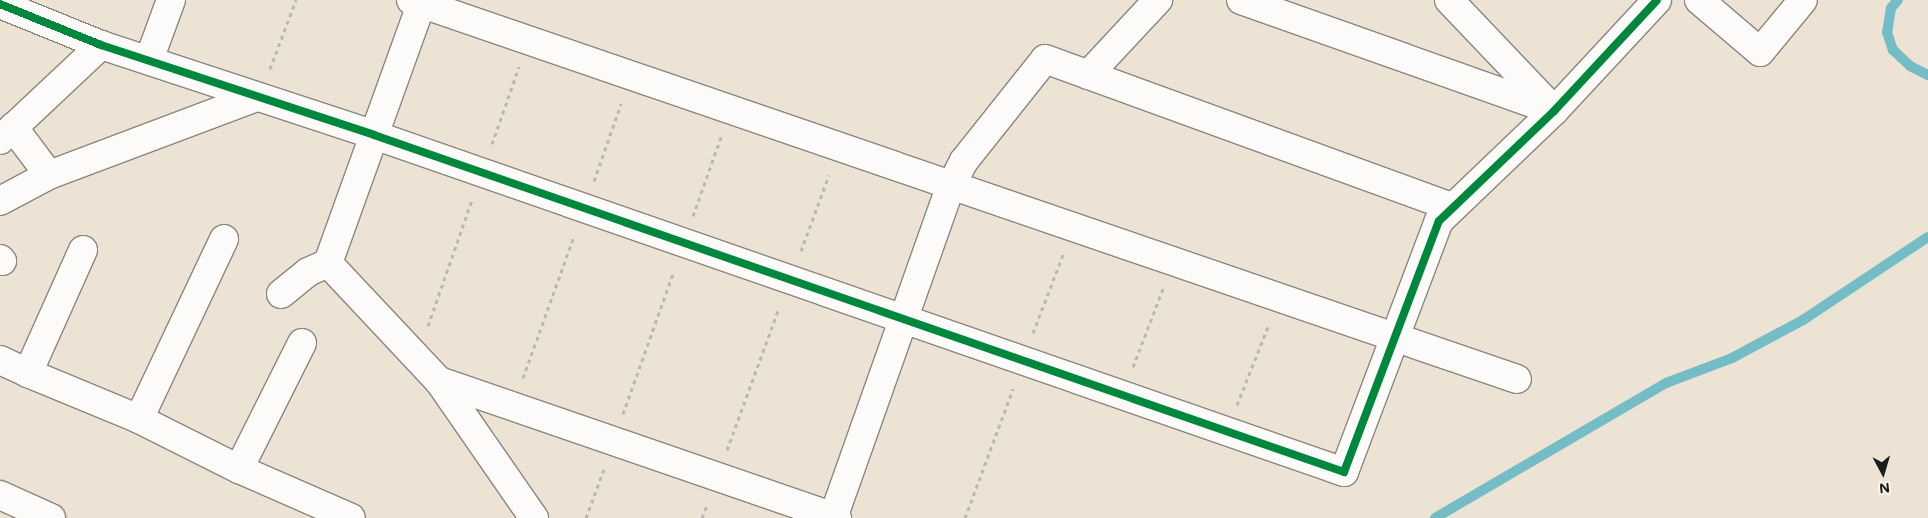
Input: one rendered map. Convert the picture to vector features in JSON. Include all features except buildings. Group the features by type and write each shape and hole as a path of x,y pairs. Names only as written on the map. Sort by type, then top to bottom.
{"street":[{"path":"149,60 171,0"},
{"path":"1088,75 1158,0"},
{"path":"1241,0 1554,111"},
{"path":"1449,0 1554,111"},
{"path":"0,4 101,45 374,135 1344,472 1439,221 1554,111 1657,0"},
{"path":"1699,0 1760,52 1802,0"},
{"path":"282,294 308,272 328,263 374,135 416,2 950,188 1517,379"},
{"path":"49,175 7,134 101,45"},
{"path":"439,382 717,476 834,518 950,188 964,161 1045,59 1452,207"},
{"path":"0,201 49,175 257,96"},
{"path":"139,419 224,239"},
{"path":"28,373 83,250"},
{"path":"328,263 439,382 534,518"},
{"path":"239,469 302,343"},
{"path":"0,360 139,419 239,469 313,510 351,518"},
{"path":"0,495 45,517"}],"path":[{"path":"257,96 296,0"},
{"path":"513,407 630,76"},
{"path":"586,518 730,110"},
{"path":"702,518 839,148"},
{"path":"1122,395 1173,262"},
{"path":"1226,431 1280,298"}],"waterway":[{"path":"1898,0 1891,8 1887,32 1893,50 1910,66 1928,75"},
{"path":"1435,518 1666,383 1732,358 1803,320 1928,237"}],"cycle path":[{"path":"0,4 101,45 374,135 1344,472 1439,221 1554,111 1657,0"}]}
